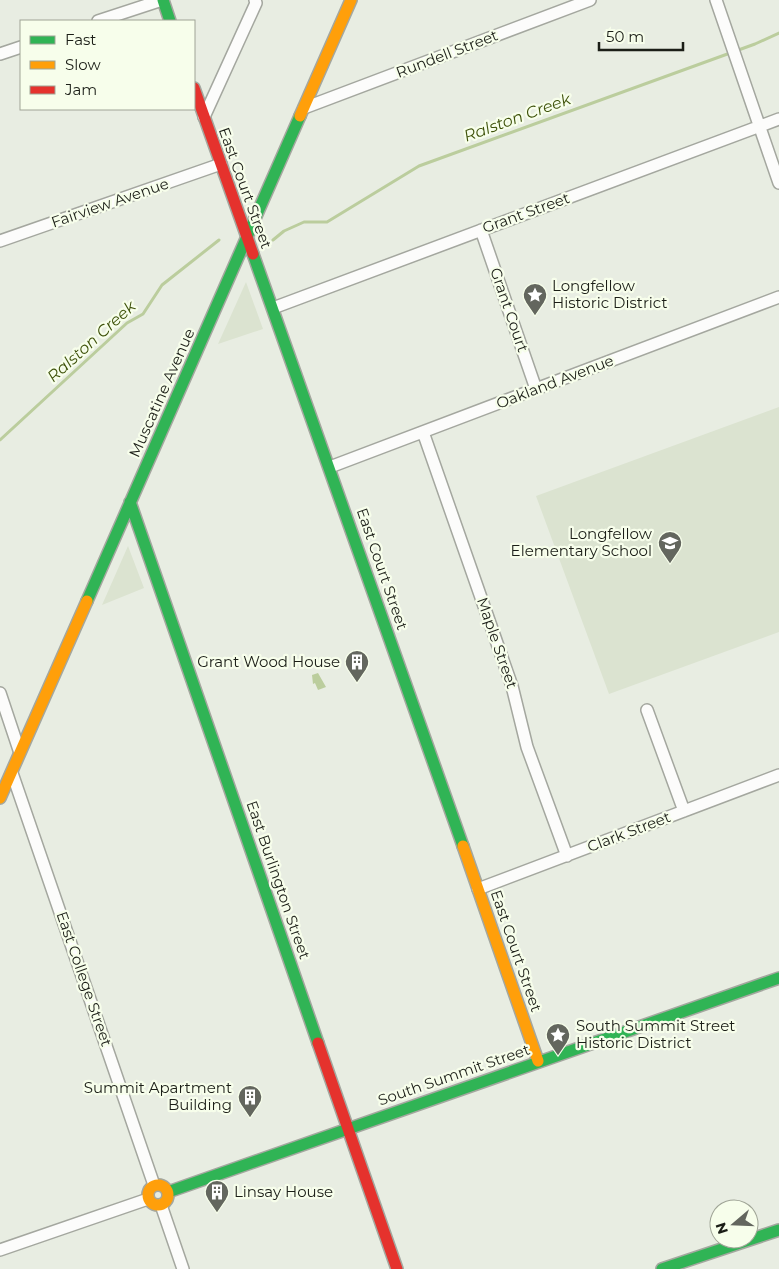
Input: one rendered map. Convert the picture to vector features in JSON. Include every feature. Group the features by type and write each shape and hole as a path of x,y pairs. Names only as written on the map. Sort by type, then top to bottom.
{"street":[{"path":"101,20 162,0 170,20"},
{"name":"Muscatine Avenue","path":"0,798 351,0"},
{"name":"Rundell Street","path":"304,108 590,0"},
{"path":"716,0 779,183"},
{"path":"204,117 256,1"},
{"path":"0,54 20,47"},
{"name":"East Court Street","path":"195,91 330,467 538,1061"},
{"name":"Grant Street","path":"273,308 779,119"},
{"name":"Fairview Avenue","path":"0,241 221,164"},
{"name":"Grant Court","path":"481,230 536,389"},
{"name":"Oakland Avenue","path":"330,467 779,297"},
{"name":"Maple Street","path":"423,432 512,686 526,747 567,856"},
{"name":"East Burlington Street","path":"130,502 398,1269"},
{"path":"0,693 20,750"},
{"path":"647,710 684,811"},
{"name":"East College Street","path":"12,773 154,1185"},
{"name":"Clark Street","path":"478,890 779,775"},
{"name":"South Summit Street","path":"168,1192 348,1127 779,978"},
{"path":"154,1185 163,1186 168,1192 167,1199 161,1205 154,1205 148,1199 148,1191 154,1185"},
{"path":"0,1250 148,1199"},
{"path":"161,1205 183,1269"},
{"path":"662,1269 779,1230"}],"shaded area":[{"path":"246,282 263,329 218,344"},
{"name":"Longfellow Elementary School","path":"779,407 779,632 609,694 536,496"},
{"path":"128,546 144,588 102,605"},
{"path":"318,673 326,687 318,690 315,683 313,684 312,675"}],"waterway":[{"name":"Ralston Creek","path":"273,240 284,231 304,222 327,222 419,166 755,44 779,33"},
{"name":"Ralston Creek","path":"0,440 127,323 143,314 162,285 219,240"}],"traffic: fast":[{"path":"163,0 170,20"},
{"path":"87,601 300,116"},
{"path":"253,254 463,846"},
{"path":"130,502 318,1043"},
{"path":"168,1192 779,978"},
{"path":"662,1269 779,1230"}],"traffic: slow":[{"path":"300,116 351,0"},
{"path":"0,798 87,601"},
{"path":"463,846 538,1061"},
{"path":"154,1185 162,1185 168,1191 168,1195 168,1199 162,1205 154,1205 148,1199 148,1191 154,1185"}],"traffic: jam":[{"path":"195,91 253,254"},
{"path":"318,1043 397,1269"}],"place":[{"name":"Longfellow Historic District","path":"535,316"},
{"name":"Longfellow Elementary School","path":"670,564"},
{"name":"Grant Wood House","path":"357,683"},
{"name":"South Summit Street Historic District","path":"558,1056"},
{"name":"Summit Apartment Building","path":"250,1118"},
{"name":"Linsay House","path":"217,1213"}]}
